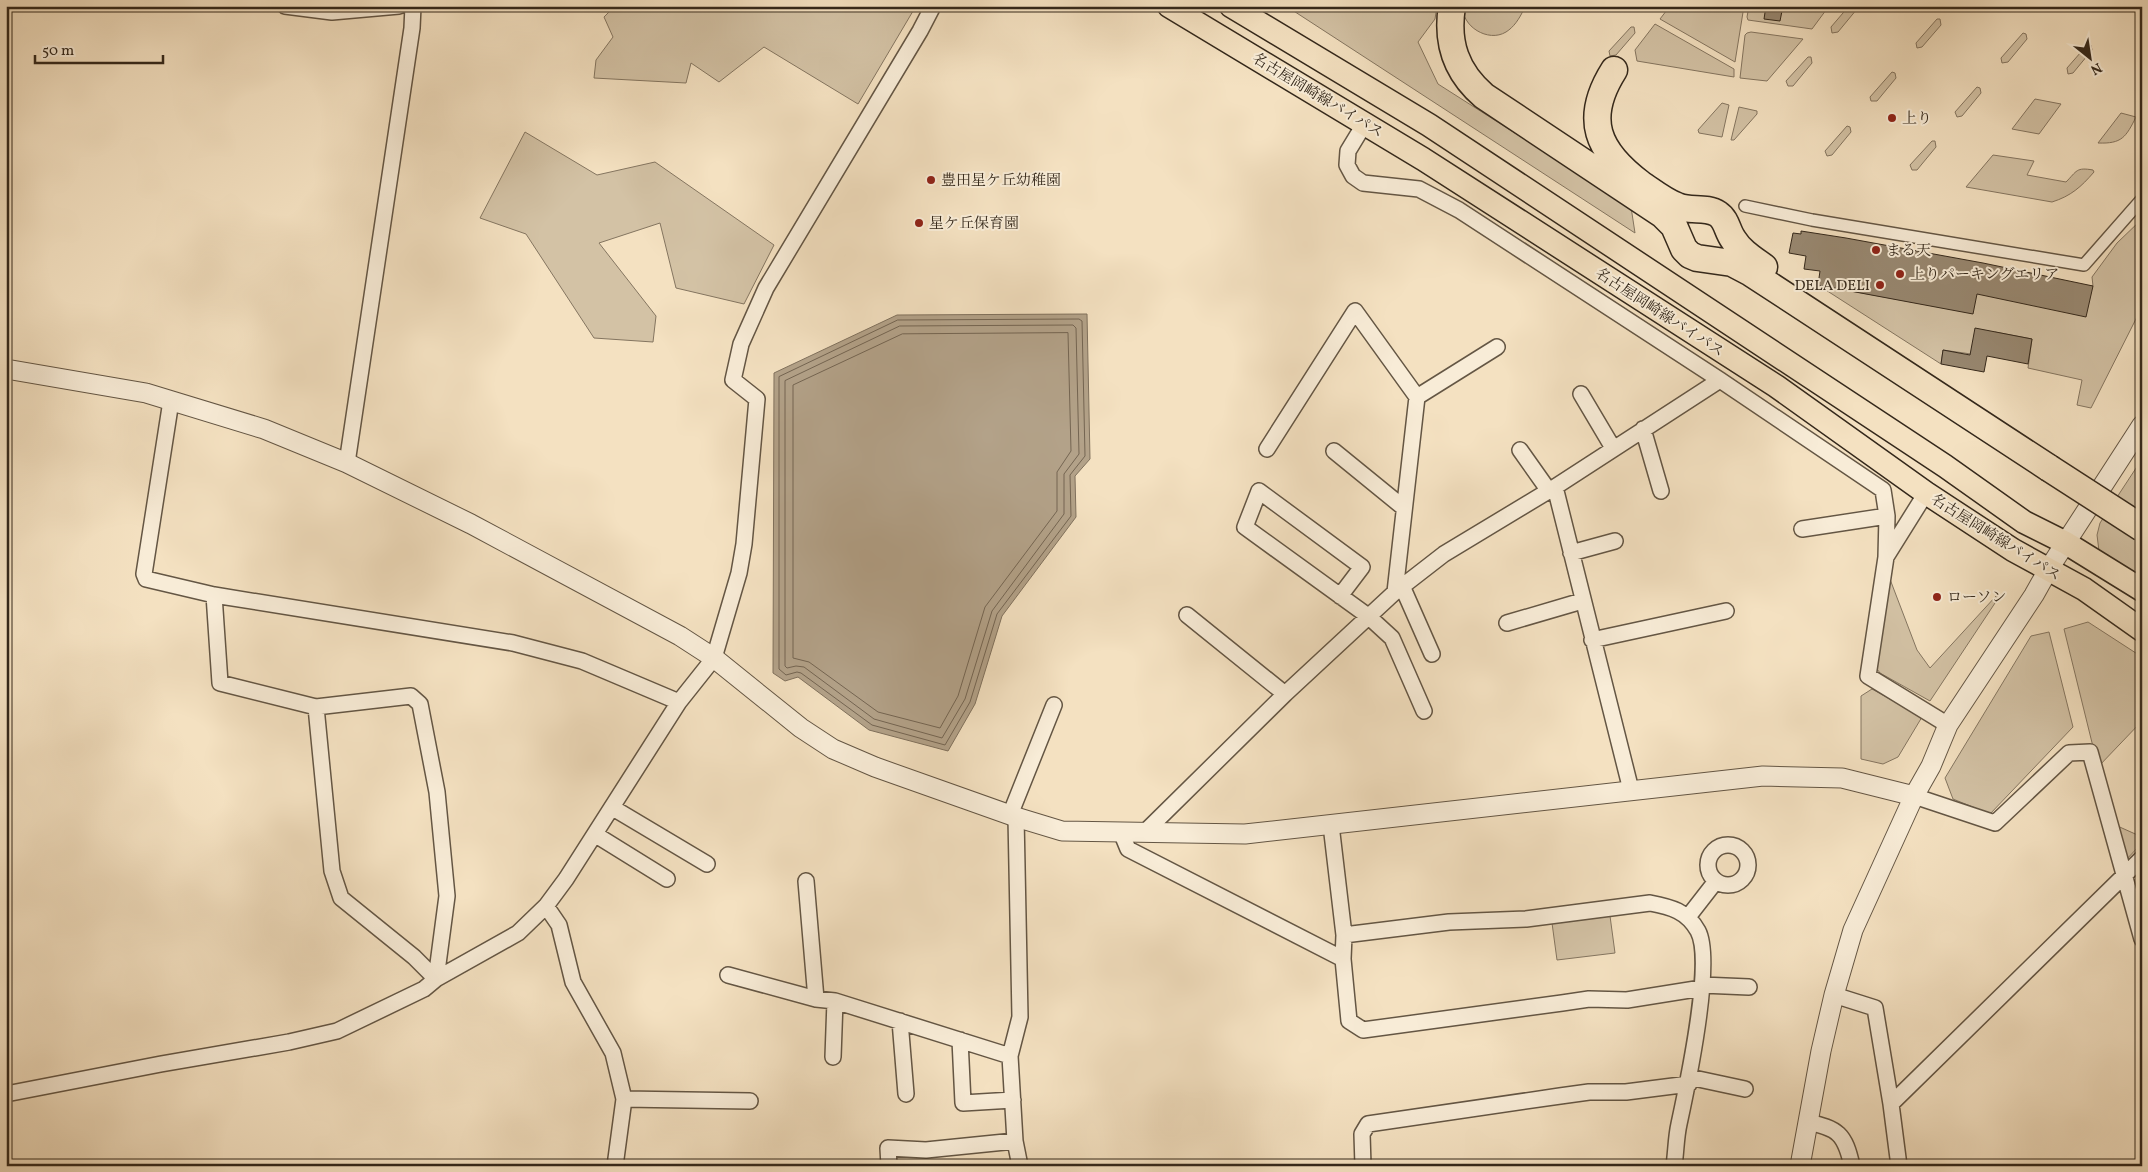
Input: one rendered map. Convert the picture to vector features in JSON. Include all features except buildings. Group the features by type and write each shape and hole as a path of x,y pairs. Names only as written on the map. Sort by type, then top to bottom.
{"highway":[{"path":"1452,6 1450,32 1456,61 1472,86 1484,96 1663,215 1674,226 1684,249 1690,255 1697,258 1732,263 1745,269 2053,462 2142,510"},
{"path":"1614,70 1599,96 1598,123 1606,149 1624,172 1663,200 1678,207 1688,210 1705,209 1718,214 1724,219 1734,241 1752,259 2053,462 2142,528"}],"main road":[{"name":"名古屋岡崎線バイパス","path":"1169,6 1365,123 1776,386 1926,493 2048,570 2084,589 2142,630"},
{"name":"名古屋岡崎線バイパス","path":"1231,6 1429,125 1945,466 2024,522 2066,543 2142,590"}],"street":[{"path":"285,6 332,12 399,6"},
{"path":"348,463 412,28 413,6"},
{"path":"6,1094 289,1042 337,1031 424,989 436,979 518,932 546,906 613,808 679,702 714,658 739,573 744,544 757,399 733,380 741,344 766,288 920,31 933,6"},
{"path":"1365,123 1348,151 1347,165 1353,176 1363,183 1419,188 1459,210 1720,380 1883,490 1887,516 1886,556 1868,676 1948,725"},
{"path":"1745,206 1821,222 2084,265 2142,199"},
{"path":"1267,449 1354,311 1417,397 1404,508 1398,589 1432,654"},
{"path":"1417,397 1497,347"},
{"path":"6,369 120,388 171,401 264,429 348,463 471,524 671,632 714,658 801,728 833,749 875,767 1013,816 1062,831 1245,834 1763,776 1842,778 1914,796 1995,823 2069,753 2090,752 2142,939"},
{"path":"1145,832 1285,694 1398,589 1444,554 1552,489 1720,380"},
{"path":"1581,394 1613,448"},
{"path":"171,401 144,574 146,579 214,595 513,644 582,662 679,702"},
{"path":"1800,1166 1807,1122 1834,995 1853,930 1914,796 1931,766 1948,725 2034,595 2048,570 2142,425"},
{"path":"1643,429 1661,491"},
{"path":"1520,450 1552,489 1571,553 1631,790"},
{"path":"1334,451 1404,508"},
{"path":"1340,596 1362,567 1259,491 1245,527 1252,533 1368,616 1392,638 1424,711"},
{"path":"1886,556 1926,493"},
{"path":"1802,530 1887,516"},
{"path":"1571,553 1615,541"},
{"path":"214,595 220,683 316,707 411,696 420,704 437,792 447,896 436,979"},
{"path":"1507,622 1582,601"},
{"path":"1592,640 1726,611"},
{"path":"1187,615 1285,694"},
{"path":"1020,1166 1015,1141 1010,1056 1020,1017 1013,816 1054,705"},
{"path":"316,707 332,871 341,898 414,957 436,979"},
{"path":"613,808 708,864"},
{"path":"1331,825 1344,935 1343,959 1349,1022 1363,1030 1589,999 1627,1000 1702,986 1749,987"},
{"path":"1121,832 1128,849 1343,959"},
{"path":"596,834 667,879"},
{"path":"1892,1104 2142,858"},
{"path":"806,881 816,1000"},
{"path":"1688,917 1716,881"},
{"path":"1344,935 1449,922 1526,919 1650,903 1669,907 1688,917 1701,938 1702,986 1689,1080 1679,1126 1674,1166"},
{"path":"546,906 559,925 573,982 613,1053 624,1099 615,1166"},
{"path":"728,975 816,1000 836,1001 1010,1056"},
{"path":"1834,995 1875,1008 1892,1104 1899,1166"},
{"path":"833,1057 836,1001"},
{"path":"900,1021 906,1094"},
{"path":"960,1040 963,1103 1013,1100"},
{"path":"1363,1166 1362,1134 1368,1124 1589,1092 1626,1092 1689,1080 1745,1089"},
{"path":"624,1099 750,1101"},
{"path":"1807,1122 1829,1126 1847,1143 1852,1166"},
{"path":"889,1166 888,1148 926,1150 1015,1141"}],"shaded area":[{"path":"615,6 916,6 858,104 764,47 719,82 691,63 686,83 594,78 596,60 613,37 604,17"},
{"path":"1286,6 1437,6 1435,19 1418,42 1438,84 1631,207 1635,233"},
{"path":"1463,6 1501,6 1523,11 1509,30 1499,35 1491,35 1477,31 1471,26 1466,20"},
{"path":"1670,6 1744,6 1735,62 1660,19"},
{"path":"1749,6 1829,6 1812,29 1748,20"},
{"path":"1849,6 1857,6 1857,9 1838,32 1832,33 1831,27"},
{"path":"1937,19 1940,19 1941,25 1922,47 1917,48 1916,43"},
{"path":"1655,24 1734,69 1734,77 1637,61 1635,50"},
{"path":"1631,27 1634,27 1635,33 1616,55 1610,56 1609,51"},
{"path":"1747,33 1803,39 1767,81 1740,78 1745,35"},
{"path":"2023,33 2026,34 2027,39 2008,62 2002,63 2001,58"},
{"path":"2088,44 2091,45 2092,50 2073,73 2068,74 2067,68"},
{"path":"1808,57 1811,57 1812,63 1793,86 1788,86 1786,81"},
{"path":"1892,72 1895,73 1896,78 1877,101 1871,101 1870,97"},
{"path":"1977,87 1980,88 1981,93 1962,116 1957,117 1955,112"},
{"path":"2035,99 2061,104 2039,134 2012,129"},
{"path":"1722,103 1729,105 1722,137 1699,133 1698,130"},
{"path":"1739,107 1757,111 1757,114 1734,140 1731,140"},
{"path":"2121,113 2136,117 2126,134 2113,142 2098,143"},
{"path":"1847,126 1850,127 1851,132 1832,155 1827,156 1825,151"},
{"path":"525,132 597,175 655,162 774,245 744,304 676,288 660,223 599,243 656,316 653,342 594,338 526,234 480,218"},
{"path":"1932,141 1935,141 1936,147 1917,170 1912,170 1910,165"},
{"path":"1993,155 2034,161 2027,175 2066,182 2080,170 2093,170 2094,172 2075,190 2065,197 2052,202 1966,187"},
{"path":"2142,219 2142,307 2091,408 2077,405 2082,380 2028,368 2032,339 1995,332 1971,354 1943,350 1941,364 1818,285 1972,313 1980,276 2093,286 2092,277 2117,243"},
{"path":"2142,459 2142,581 2099,551 2097,535 2100,523"},
{"path":"1888,574 1917,650 1930,668 1996,596 1999,597 1930,701 1880,673 1874,665"},
{"path":"2088,622 2142,657 2142,721 2098,767 2064,629"},
{"path":"2049,632 2073,727 1990,814 1953,799 1945,778 2031,636"},
{"path":"1872,689 1922,717 1898,757 1883,764 1861,759 1861,696"},
{"path":"2113,824 2142,837 2142,843 2124,862"},
{"path":"1610,916 1615,953 1557,960 1552,923"}],"water":[{"path":"1087,314 1090,459 1075,476 1076,517 1002,616 975,704 948,751 869,730 798,677 785,681 773,673 774,373 897,315"}],"place":[{"name":"上り","path":"1892,118"},
{"name":"豊田星ケ丘幼稚園","path":"931,180"},
{"name":"星ケ丘保育園","path":"919,223"},
{"name":"まる天","path":"1876,250"},
{"name":"上りパーキングエリア","path":"1900,274"},
{"name":"DELA DELI","path":"1880,285"},
{"name":"ローソン","path":"1937,597"}]}
